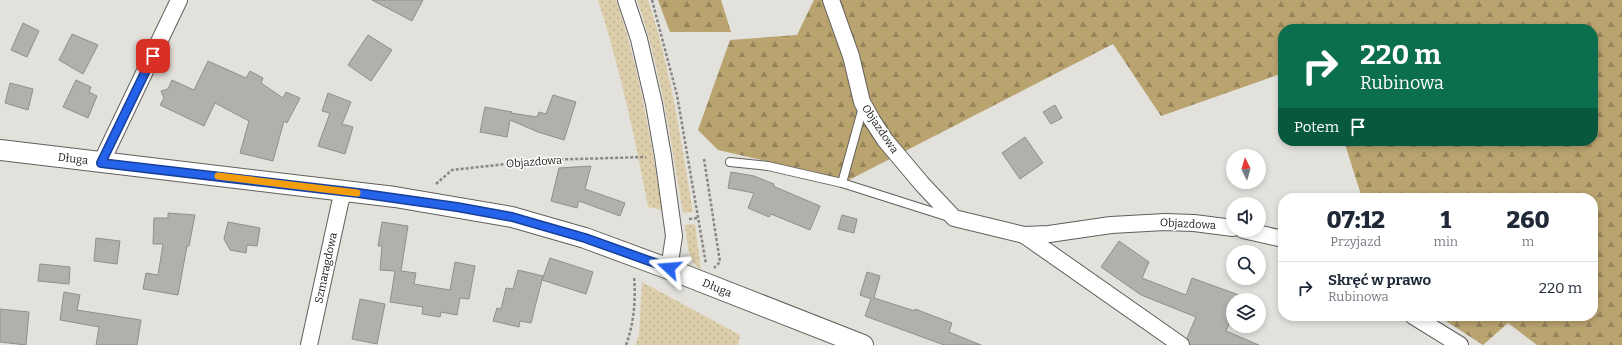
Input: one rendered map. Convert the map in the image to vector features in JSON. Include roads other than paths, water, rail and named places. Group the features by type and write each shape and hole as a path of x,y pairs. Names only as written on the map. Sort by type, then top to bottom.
{"street":[{"path":"101,163 179,0"},
{"path":"626,0 641,47 654,104 663,156 674,236 669,268"},
{"name":"Objazdowa","path":"831,0 851,56 864,105 885,140 922,184 954,218 1024,235 1049,234 1111,225 1165,222 1194,223 1226,227"},
{"name":"Długa","path":"0,150 344,191 417,201 512,217 585,238 669,268 863,345"},
{"name":"Szmaragdowa","path":"309,345 340,202 344,191"},
{"name":"Objazdowa","path":"1024,235 1181,345"},
{"path":"1266,235 1278,238"},
{"path":"1421,321 1460,345"}],"lane":[{"path":"842,183 864,105"},
{"name":"Objazdowa","path":"730,162 768,166 842,183 937,214 954,218"}]}
